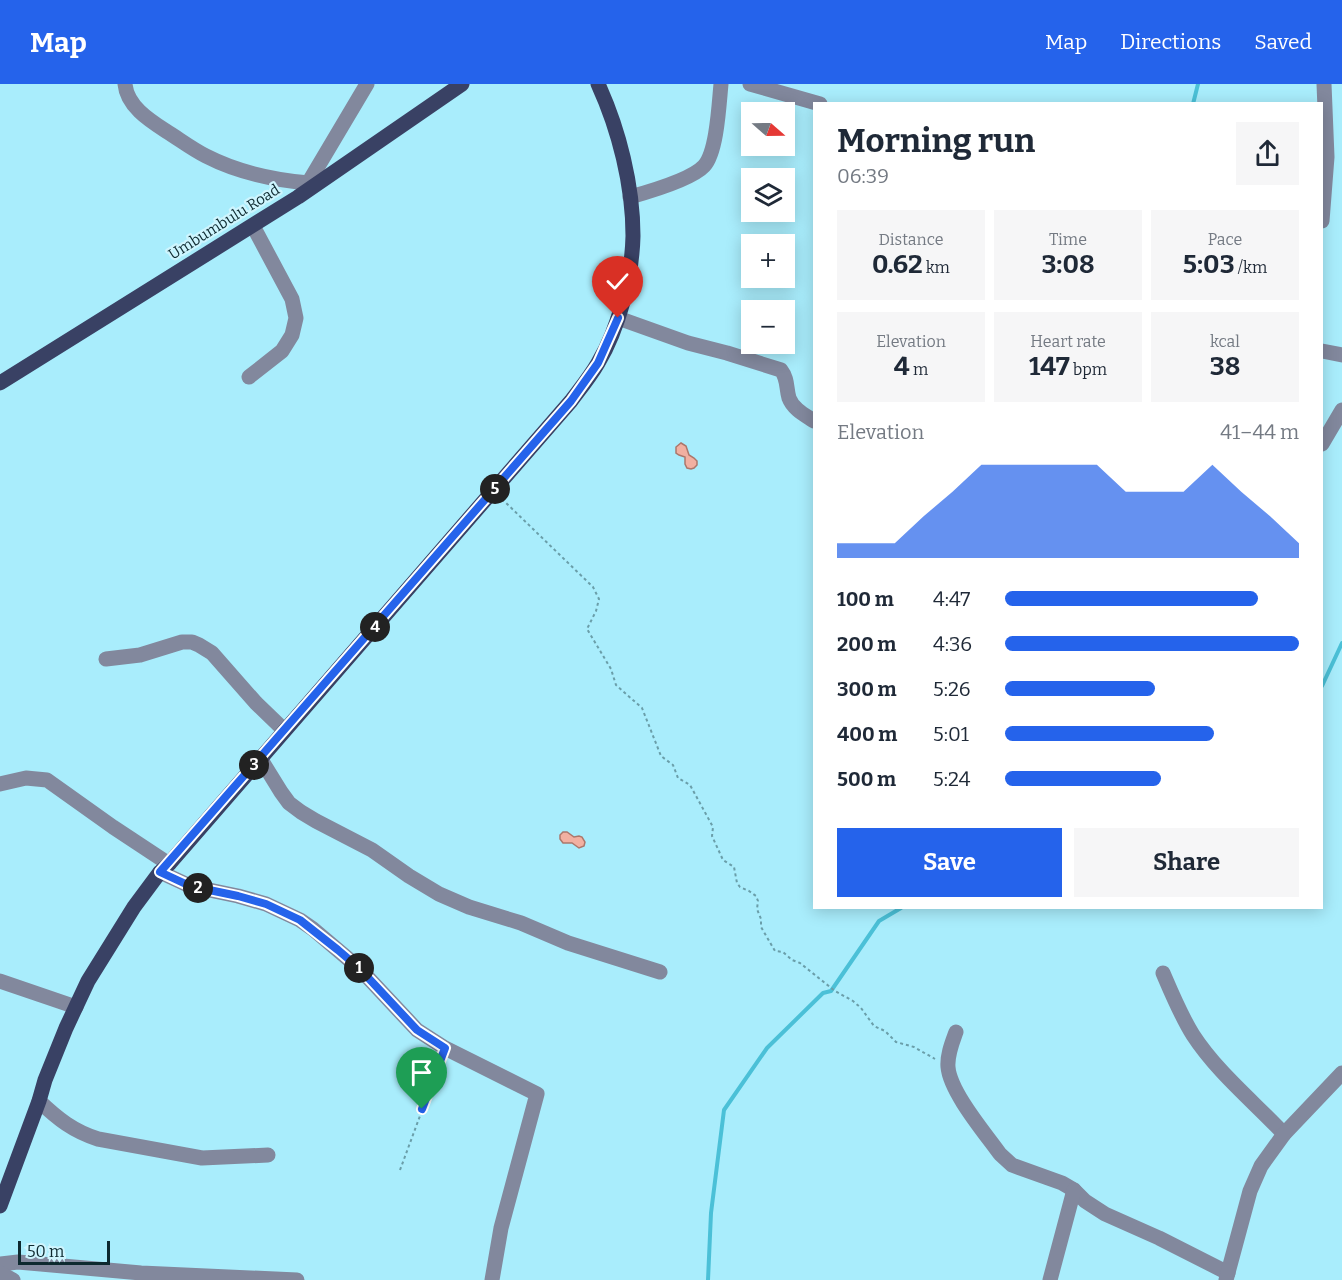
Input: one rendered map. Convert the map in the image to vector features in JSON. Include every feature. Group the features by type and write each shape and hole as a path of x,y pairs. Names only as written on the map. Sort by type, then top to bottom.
{"main road":[{"name":"Umbumbulu Road","path":"0,383 252,226 462,84"},
{"path":"0,1206 45,1080 76,1007 88,981 134,907 284,730 571,401 598,363 618,318 631,258 633,236 626,168 615,128 598,84"}],"street":[{"path":"125,84 126,92 134,106 150,120 205,156 220,163 306,188 367,84"},
{"path":"630,197 663,187 703,167 711,152 717,124 721,84"},
{"path":"750,84 813,102"},
{"path":"1323,208 1327,157 1324,84"},
{"path":"249,377 282,351 292,335 296,318 292,299 252,226"},
{"path":"618,318 688,343 781,370 786,379 789,399 794,406 813,420"},
{"path":"1323,351 1342,356"},
{"path":"1323,442 1342,410"},
{"path":"106,660 140,656 182,642 192,642 212,653 250,697 284,730"},
{"path":"260,758 281,792 301,812 372,850 439,894 469,907 521,923 568,943 660,972"},
{"path":"0,784 26,778 47,780 190,886 266,904 300,920 359,968 417,1030 445,1048 537,1094 501,1228 492,1280"},
{"path":"1163,973 1182,1016 1199,1043 1284,1134"},
{"path":"0,981 76,1007"},
{"path":"956,1032 947,1067 950,1077 956,1091 1007,1161 1012,1165 1062,1183 1105,1214 1159,1238 1227,1276 1250,1191 1261,1166 1284,1134 1342,1073"},
{"path":"39,1101 67,1125 98,1139 202,1158 268,1155"},
{"path":"1050,1280 1074,1190"},
{"path":"0,1264 18,1262 141,1273 297,1280"},
{"path":"0,1273 12,1280"}],"path":[{"path":"494,491 593,588 599,599 587,629 611,669 616,685 642,708 661,756 673,765 678,778 690,785 713,827 712,836 723,860 734,867 737,883 756,896 761,927 772,946 776,951 783,952 792,960 800,963 835,991 853,1001 874,1026 885,1031 896,1042 914,1047 947,1067"},
{"path":"400,1170 445,1048"}],"building":[{"path":"681,443 686,446 689,455 697,461 694,468 687,468 685,457 676,453 676,447"},
{"path":"563,832 574,837 582,837 585,842 584,846 579,848 572,843 563,843 560,835"}],"waterway":[{"path":"1194,102 1198,84"},
{"path":"1323,684 1342,643"},
{"path":"708,1280 711,1213 724,1110 767,1048 823,993 831,991 879,921 899,909"}],"route":[{"path":"422,1109 445,1048 417,1030 359,968 313,929 281,910 238,896 190,886 160,872 571,401 598,363 618,318"}]}
